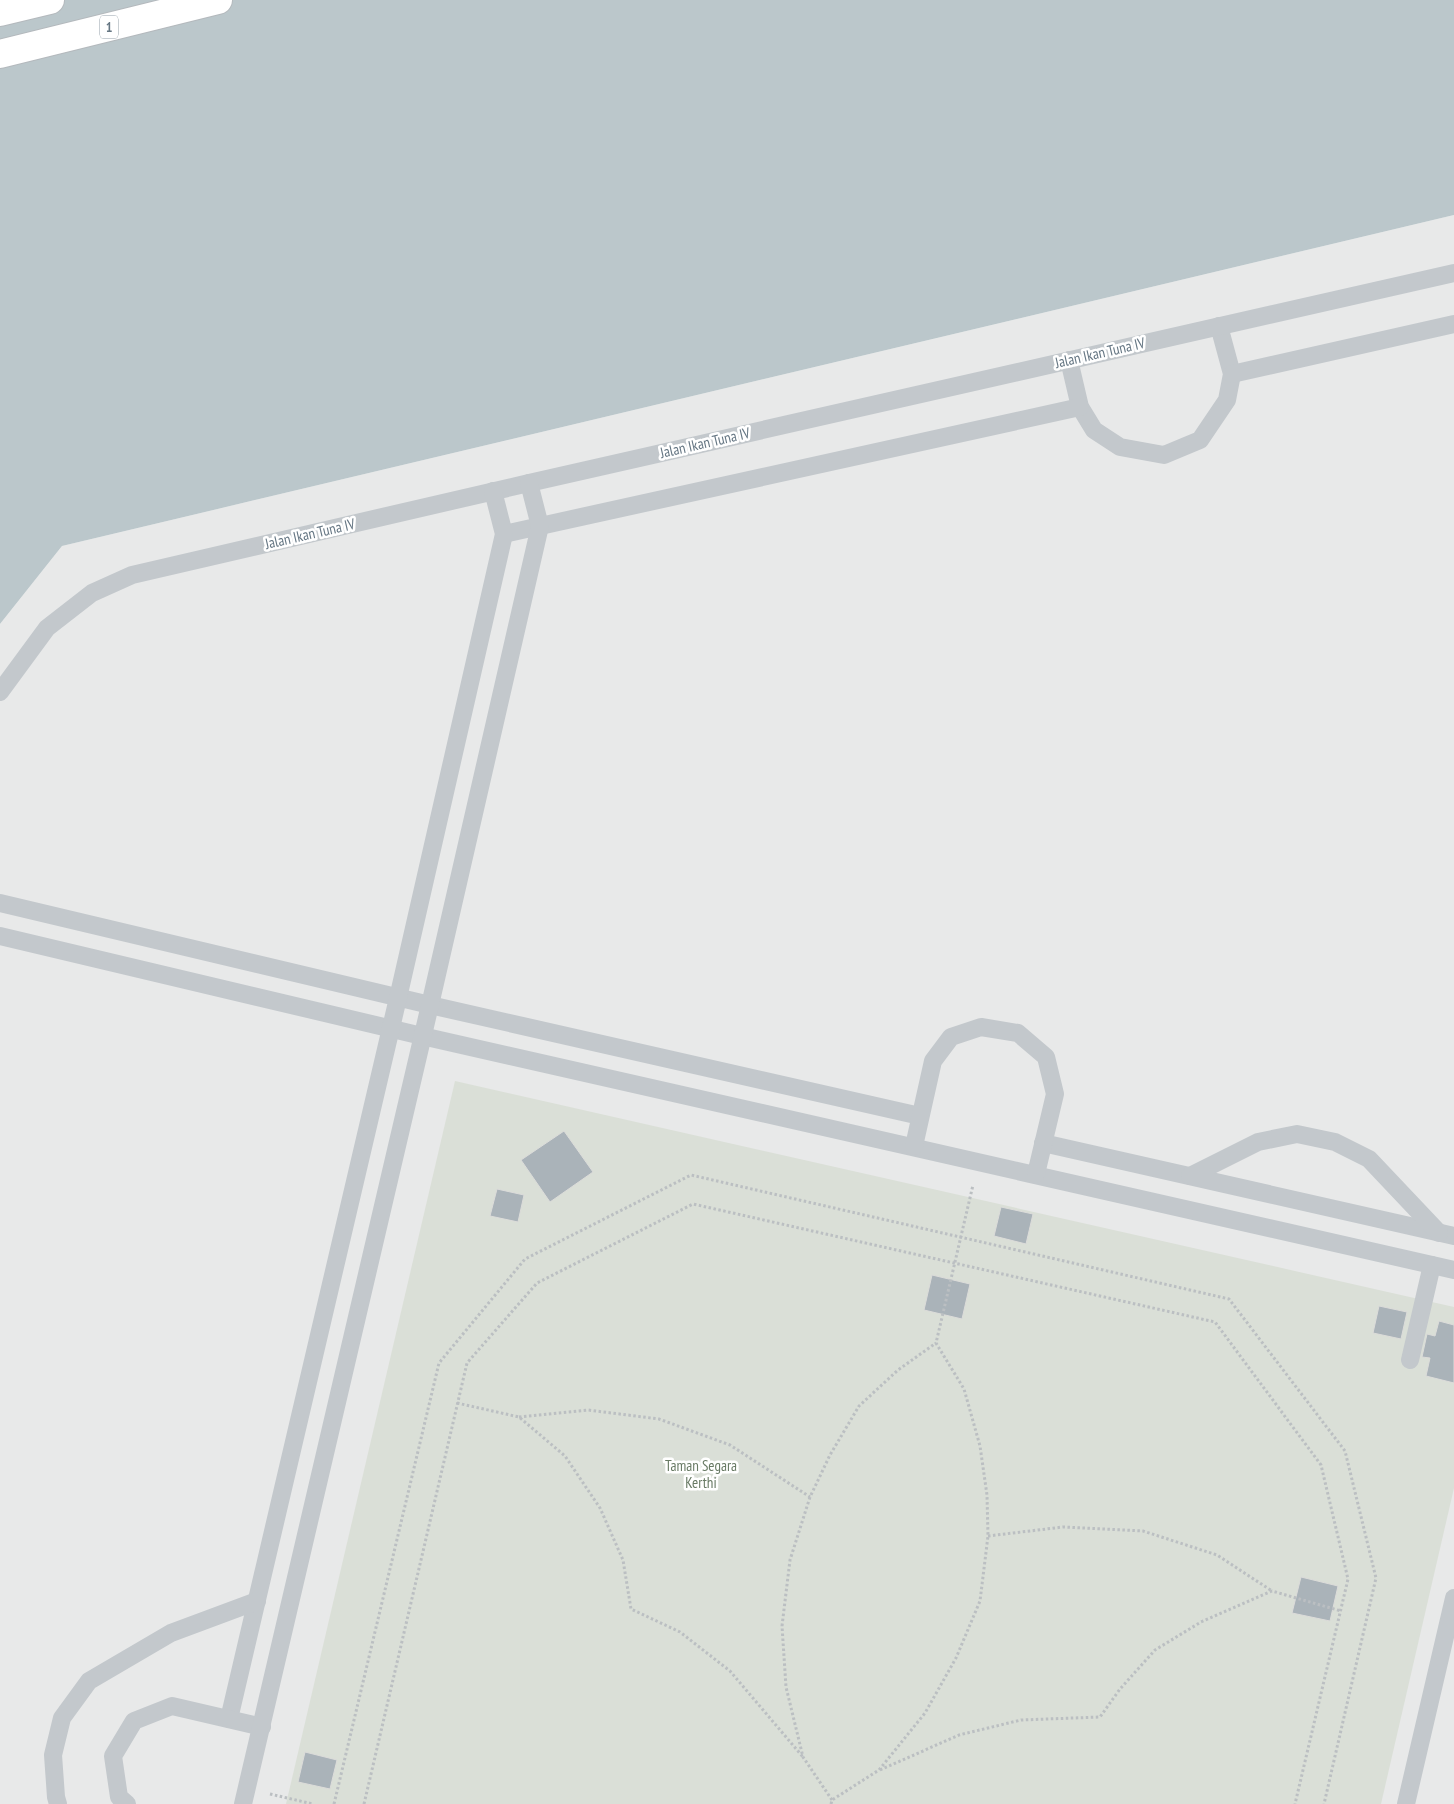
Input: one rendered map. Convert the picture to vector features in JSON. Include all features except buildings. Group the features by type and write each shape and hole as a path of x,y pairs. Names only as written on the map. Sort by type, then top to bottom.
{"highway":[{"path":"0,12 50,0"},
{"name":"1","path":"0,54 218,0"}],"lane":[{"name":"Jalan Ikan Tuna IV","path":"0,692 47,628 92,593 132,575 1454,273"},
{"path":"1232,374 1454,324"},
{"path":"1069,360 1080,407 1094,430 1120,447 1164,454 1200,440 1227,400 1232,374 1219,326"},
{"path":"504,534 1080,407"},
{"path":"245,1796 540,526 529,483"},
{"path":"229,1719 398,998 504,534 493,491"},
{"path":"0,903 398,998 920,1116"},
{"path":"0,936 422,1036 914,1146 1454,1270"},
{"path":"914,1146 933,1061 951,1037 981,1027 1018,1033 1046,1057 1055,1094 1036,1174"},
{"path":"1190,1176 1258,1142 1297,1134 1335,1142 1368,1159 1446,1234"},
{"path":"1043,1143 1446,1234"},
{"path":"1410,1360 1432,1265"},
{"path":"1406,1804 1454,1598"},
{"path":"58,1804 53,1754 62,1718 89,1681 171,1633 257,1601"},
{"path":"127,1804 119,1796 113,1756 134,1721 172,1706 262,1727"}],"path":[{"path":"803,1757 786,1687 782,1626 790,1560 810,1497 830,1455 859,1406 898,1370 936,1344 979,1161"},
{"path":"334,1804 439,1363 525,1259 691,1175 1229,1299 1345,1451 1376,1578 1324,1804"},
{"path":"364,1804 467,1363 537,1283 692,1204 1215,1322 1321,1465 1348,1579 1295,1804"},
{"path":"879,1770 925,1712 956,1658 980,1601 988,1536 987,1495 980,1446 964,1389 936,1344"},
{"path":"458,1403 519,1417 588,1410 659,1418 730,1445 810,1497"},
{"path":"519,1417 565,1456 600,1508 622,1560 631,1609 680,1632 730,1670 803,1757 832,1802 879,1770 968,1732 1021,1720 1100,1717 1120,1690 1155,1650 1201,1622 1272,1591"},
{"path":"988,1536 1063,1527 1143,1531 1217,1555 1272,1591 1341,1611"},
{"path":"245,1796 313,1804"}],"shaded area":[{"path":"0,0 1454,0 1454,215 62,546 0,624"},
{"path":"1454,215 1454,1804 0,1804 0,624 62,546"}],"green space":[{"name":"Taman Segara Kerthi","path":"455,1081 1454,1307 1454,1488 1381,1804 286,1804"}]}
